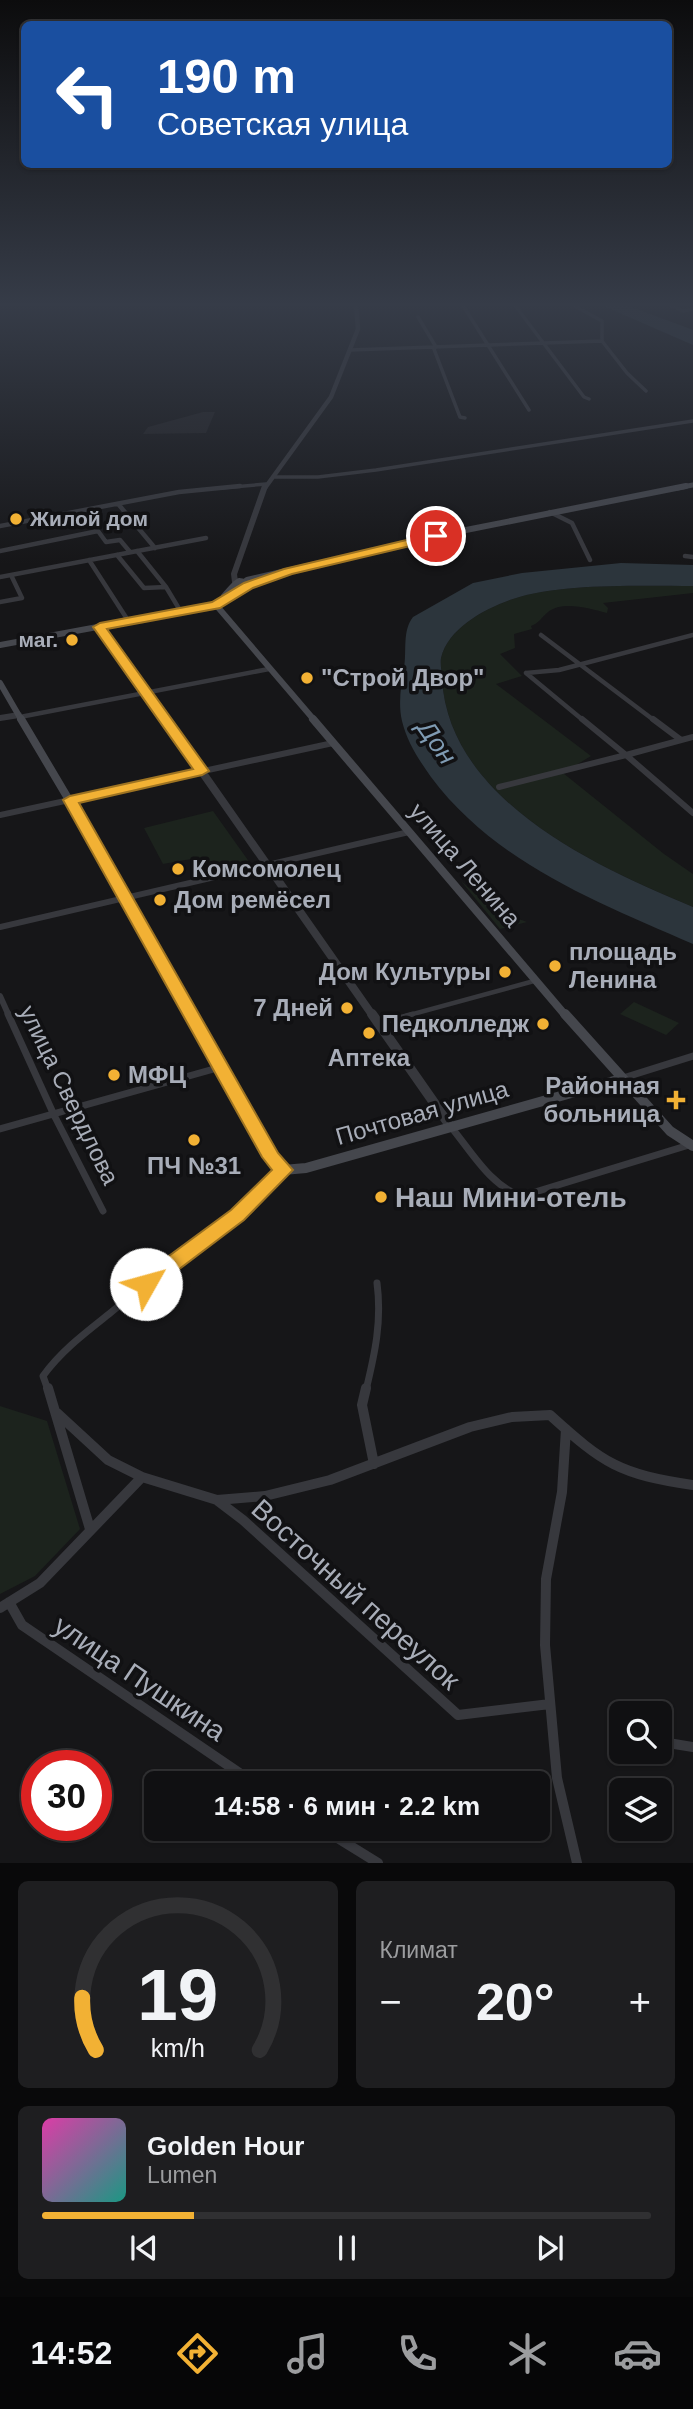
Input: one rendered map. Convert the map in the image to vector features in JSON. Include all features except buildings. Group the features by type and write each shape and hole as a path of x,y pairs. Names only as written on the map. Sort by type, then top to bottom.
{"main road":[{"path":"216,605 235,583 248,583 550,512 692,486"},
{"path":"0,645 216,605 248,583"},
{"name":"улица Ленина","path":"216,605 621,1079 670,1131 691,1146"},
{"path":"0,683 126,897 271,1157 283,1170"},
{"name":"Почтовая улица","path":"283,1170 306,1168 621,1079"}],"street":[{"path":"235,583 234,574 266,484 275,477 333,391"},
{"path":"449,391 460,417 465,418"},
{"path":"516,391 529,410"},
{"path":"579,391 589,399"},
{"path":"275,477 318,477 364,471 693,421"},
{"path":"0,526 179,492 266,484"},
{"path":"119,505 155,548"},
{"path":"550,512 572,523 590,560"},
{"path":"0,551 98,531 106,542 120,540 130,552"},
{"path":"0,577 206,537"},
{"path":"137,551 166,587 181,612"},
{"path":"117,555 144,588 166,587"},
{"path":"685,556 693,557"},
{"path":"89,560 129,622"},
{"path":"234,574 248,583"},
{"path":"0,602 22,598 11,575"},
{"path":"100,627 451,1127 508,1192 522,1196 691,1146"},
{"path":"541,635 681,740"},
{"path":"693,635 580,665 526,673 693,813"},
{"path":"0,718 269,669"},
{"path":"499,787 567,772 693,737"},
{"path":"0,814 333,743"},
{"path":"0,927 409,832"},
{"path":"380,1023 536,980"},
{"name":"улица Свердлова","path":"0,996 54,1115 103,1211"},
{"name":"Почтовая улица","path":"621,1079 693,1056"},
{"path":"0,1129 221,1067"},
{"path":"90,1529 57,1413 43,1376 51,1363 164,1269 238,1215 283,1170"},
{"path":"374,1464 362,1405 377,1340 380,1307 377,1283"},
{"path":"57,1413 108,1460 142,1477 217,1500 265,1496 330,1480 470,1427 512,1418 550,1415 609,1464 656,1479 693,1485"},
{"path":"566,1429 562,1492 546,1579 545,1645 558,1778 577,1863"},
{"path":"5,1605 40,1583 142,1477"},
{"name":"Восточный переулок","path":"217,1500 243,1520 458,1715 550,1704"},
{"name":"улица Пушкина","path":"5,1605 22,1625 236,1771"},
{"path":"672,1744 693,1747"},
{"path":"342,1841 377,1863"}],"shaded area":[{"path":"203,412 215,412 206,433 143,434 148,427"},
{"path":"693,586 693,593 603,603 608,608 607,613 577,606 554,608 531,626 532,629 514,634 515,648 500,654 522,676 496,684 591,756 563,773 693,874 693,907 614,872 573,849 534,823 499,794 471,760 451,722 442,679 441,658 451,637 460,629 480,614 513,599 577,588"},
{"path":"213,811 250,863 202,874 191,859 163,864 144,828"},
{"path":"461,881 492,909 527,922 500,929"},
{"path":"634,1002 679,1023 666,1035 620,1014"},
{"path":"0,1406 47,1421 80,1529 35,1576 0,1594"}],"water":[{"name":"Дон","path":"621,563 693,565 693,586 554,590 502,603 480,614 451,637 441,658 442,679 451,722 471,760 499,794 534,823 573,849 614,872 693,907 693,944 586,896 517,857 486,834 457,807 431,777 410,743 402,721 400,694 406,635 413,617 473,583 522,573"}],"place":[{"name":"Жилой дом","path":"16,519"},
{"name":"маг.","path":"72,640"},
{"name":"\"Строй Двор\"","path":"307,678"},
{"name":"Комсомолец","path":"178,869"},
{"name":"Дом ремёсел","path":"160,900"},
{"name":"площадь Ленина","path":"555,966"},
{"name":"Дом Культуры","path":"505,972"},
{"name":"7 Дней","path":"347,1008"},
{"name":"Педколледж","path":"543,1024"},
{"name":"Аптека","path":"369,1033"},
{"name":"МФЦ","path":"114,1075"},
{"name":"Районная больница","path":"676,1100"},
{"name":"ПЧ №31","path":"194,1140"},
{"name":"Наш Мини-отель","path":"381,1197"}],"route":[{"path":"146,1284 238,1215 264,1192 283,1170 275,1164 70,800 202,771 100,627 216,605 248,586 288,572 436,536"}]}
